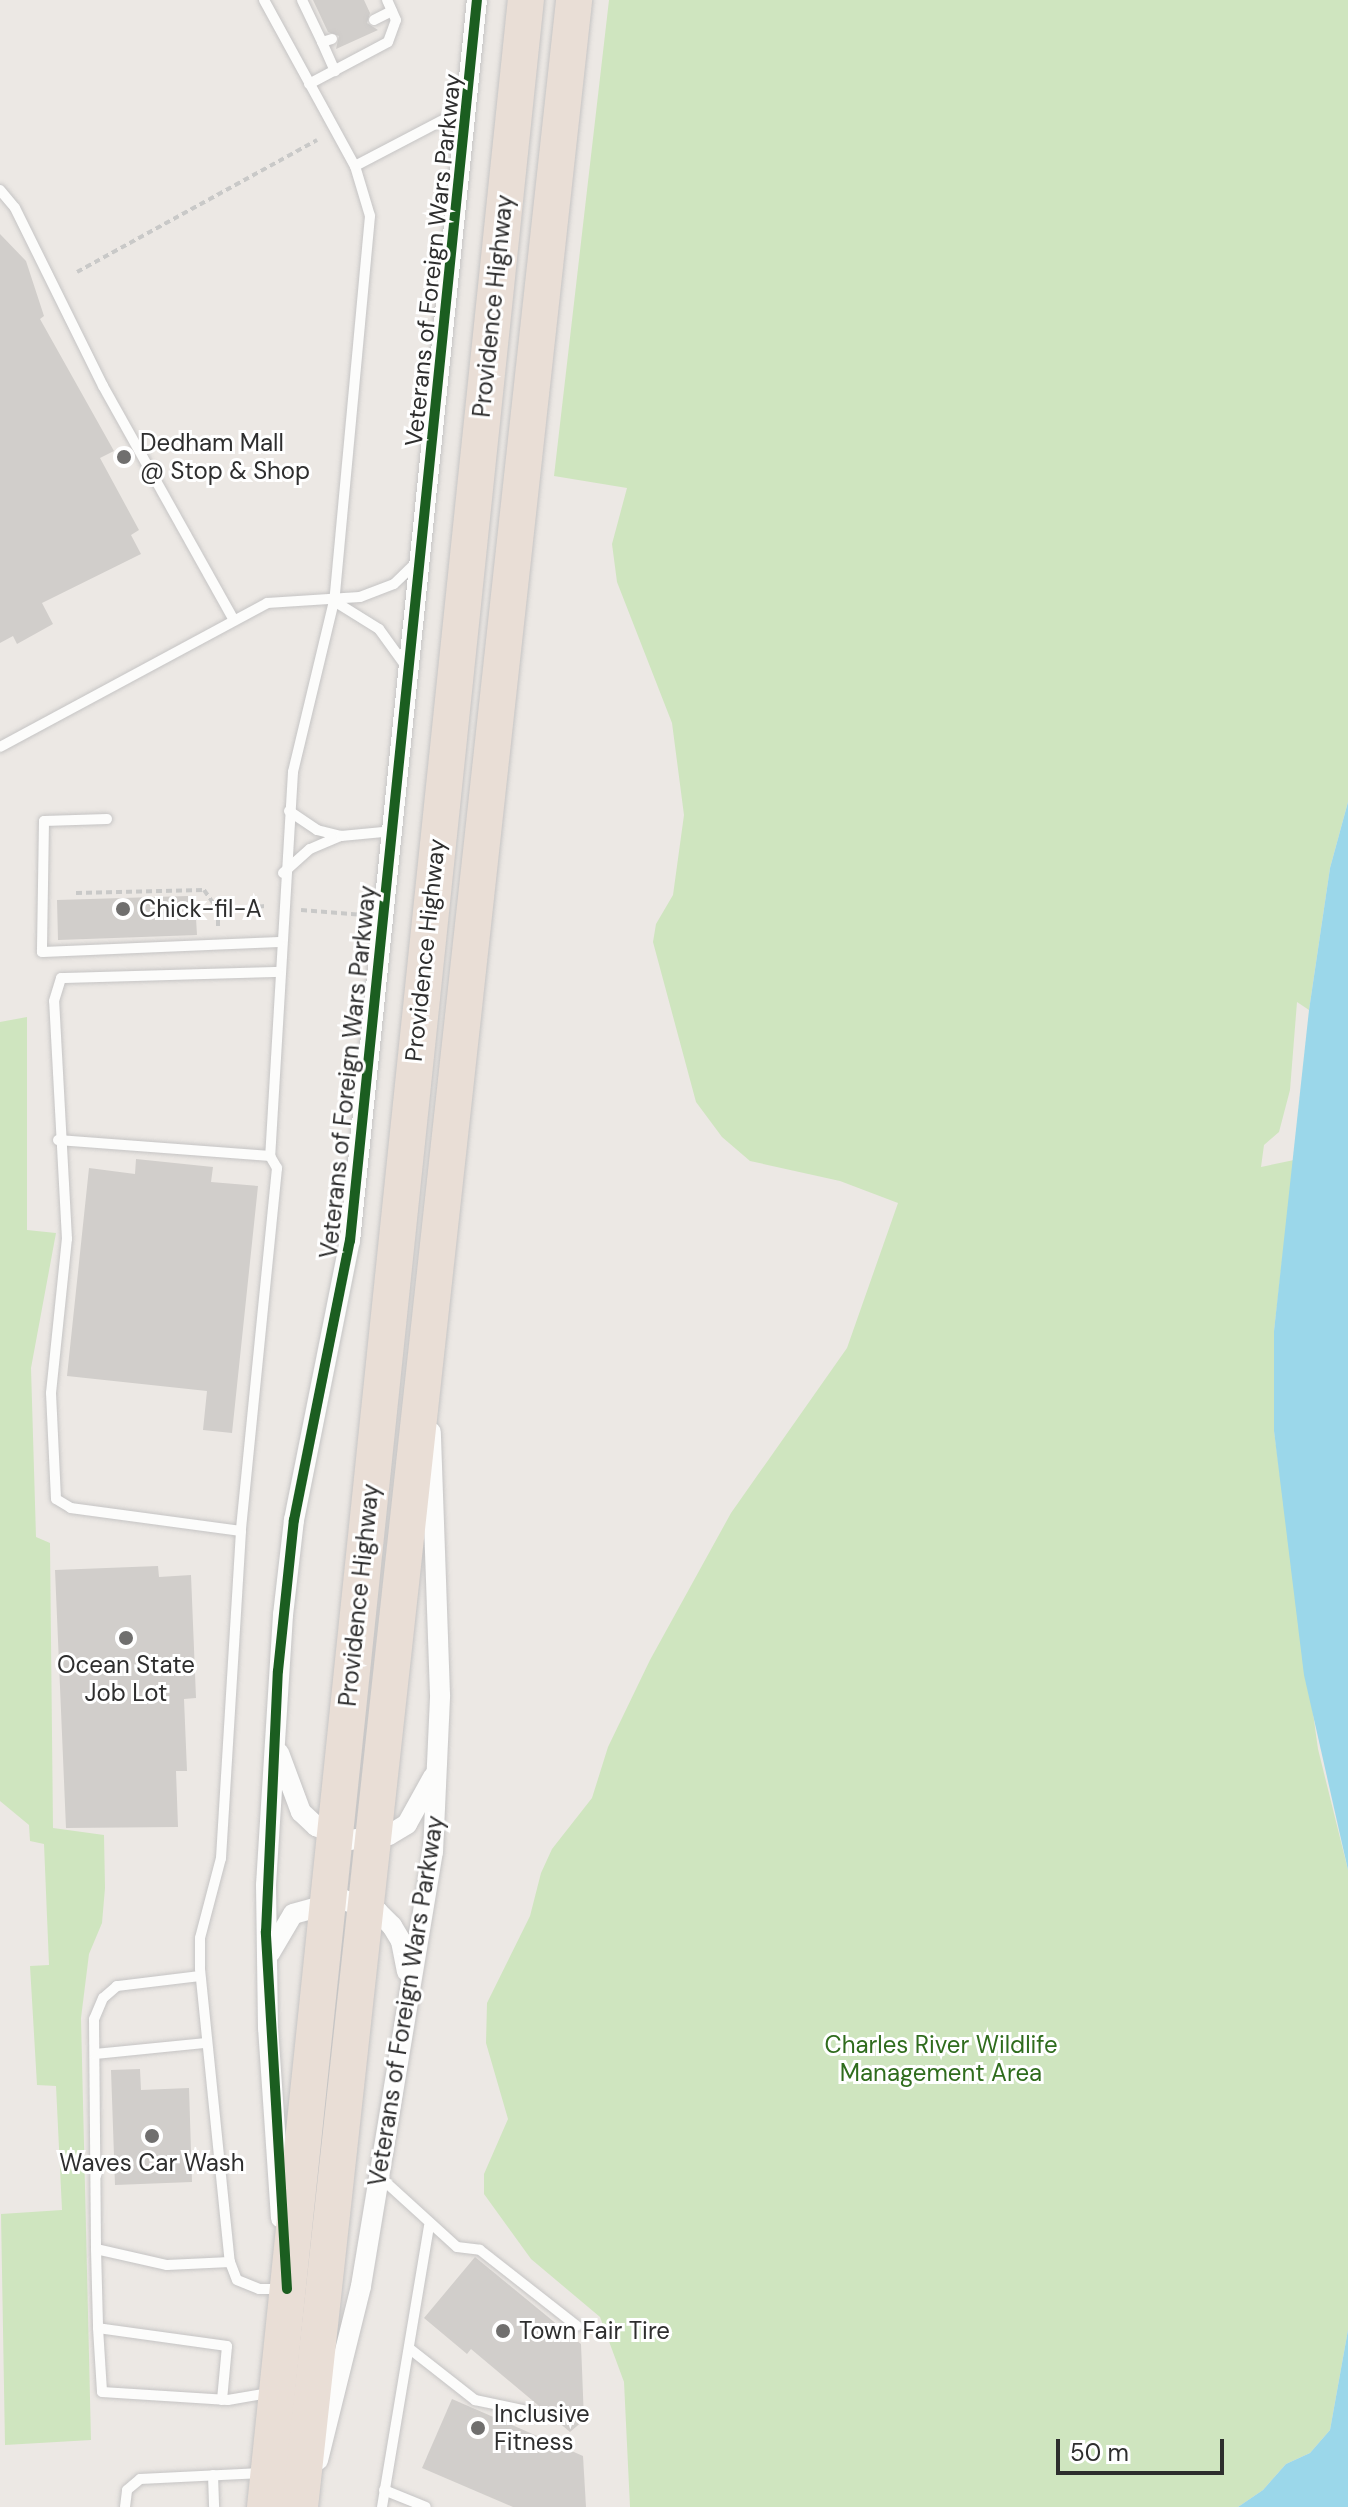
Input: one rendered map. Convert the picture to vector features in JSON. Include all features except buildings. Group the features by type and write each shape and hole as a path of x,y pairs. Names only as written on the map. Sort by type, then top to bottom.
{"highway":[{"name":"Providence Highway","path":"327,1901 526,0"},
{"name":"Providence Highway","path":"370,1839 574,0"},
{"name":"Veterans of Foreign Wars Parkway","path":"302,2507 370,1839"},
{"name":"Veterans of Foreign Wars Parkway","path":"267,2490 327,1901"}],"street":[{"name":"Veterans of Foreign Wars Parkway","path":"287,2289 267,1981 275,1725 294,1520 346,1277 470,106 477,0"},
{"name":"Veterans of Foreign Wars Parkway","path":"302,2507 352,2336 433,1852 439,1758 437,1513 425,1344"},
{"path":"275,1725 292,1795 316,1826 333,1836 370,1839 389,1835 419,1810 439,1758"},
{"path":"267,1981 271,1951 282,1925 293,1914 327,1901 363,1904 378,1912 401,1941 408,1999"}],"lane":[{"path":"264,0 367,191 370,239 334,601 298,742 289,811 283,873 270,1156 277,1168 277,1185 241,1531 221,1858 200,1938 206,2043 230,2262 237,2280 259,2289 287,2289"},
{"path":"302,0 312,9 327,41 335,71"},
{"path":"309,84 388,42 396,20 387,0"},
{"path":"374,20 392,11"},
{"path":"355,166 470,106"},
{"path":"0,190 21,220 103,386 234,620"},
{"path":"0,747 234,620 284,598 334,601 394,584 422,555"},
{"path":"334,601 393,642 410,676"},
{"path":"289,811 317,830 341,836"},
{"path":"107,819 44,821 42,952 280,942"},
{"path":"283,873 310,849 341,836 394,831"},
{"path":"241,1531 71,1508 56,1499 51,1393 67,1239 58,1140 54,1001 61,978 278,972"},
{"path":"58,1140 270,1156"},
{"path":"200,1976 117,1986 103,1998 94,2019 96,2249 102,2392 222,2400 276,2393"},
{"path":"95,2054 206,2043"},
{"path":"378,2175 429,2226 457,2247 480,2250 577,2326"},
{"path":"382,2507 429,2226"},
{"path":"96,2249 167,2265 230,2262"},
{"path":"98,2328 227,2346 222,2400"},
{"path":"410,2349 475,2400 532,2412"},
{"path":"125,2507 127,2490 140,2479 213,2475 267,2490"},
{"path":"213,2475 214,2507"},
{"path":"384,2490 426,2507"}],"path":[{"path":"77,272 317,140"},
{"path":"76,893 204,890 218,910 219,936"},
{"path":"218,910 266,906"},
{"path":"298,909 366,916"}],"green space":[{"name":"Charles River Wildlife Management Area","path":"609,0 1348,0 1348,802 1330,868 1309,1010 1297,1002 1290,1090 1279,1132 1264,1145 1261,1167 1294,1160 1274,1331 1274,1431 1318,1749 1348,1870 1348,2330 1330,2430 1310,2453 1286,2464 1263,2490 1238,2507 630,2507 624,2382 600,2317 531,2259 484,2194 484,2174 508,2119 486,2043 487,2003 530,1916 541,1873 552,1849 592,1798 608,1747 650,1660 731,1513 847,1348 898,1203 840,1181 750,1161 722,1137 696,1102 653,942 656,924 673,895 684,815 672,723 617,582 612,544 627,488 554,476"},
{"path":"27,1017 27,1230 56,1233 31,1368 36,1537 50,1543 53,1828 104,1835 105,1888 102,1923 89,1954 81,2018 91,2440 5,2445 1,2214 62,2210 56,2086 37,2085 30,1966 49,1965 44,1844 30,1841 29,1825 0,1801 0,1022"}],"water":[{"path":"1348,802 1348,1870 1304,1675 1274,1431 1274,1331 1309,1010 1330,868"},
{"path":"1348,2330 1348,2507 1238,2507 1263,2490 1286,2464 1310,2453 1330,2430"}],"cycle path":[{"path":"287,2289 266,1932 278,1671 294,1520 350,1241 477,0"}],"place":[{"name":"Dedham Mall @ Stop & Shop","path":"124,457"},
{"name":"Chick-fil-A","path":"123,909"},
{"name":"Ocean State Job Lot","path":"126,1638"},
{"name":"Waves Car Wash","path":"152,2136"},
{"name":"Town Fair Tire","path":"503,2331"},
{"name":"Inclusive Fitness","path":"478,2428"}]}
